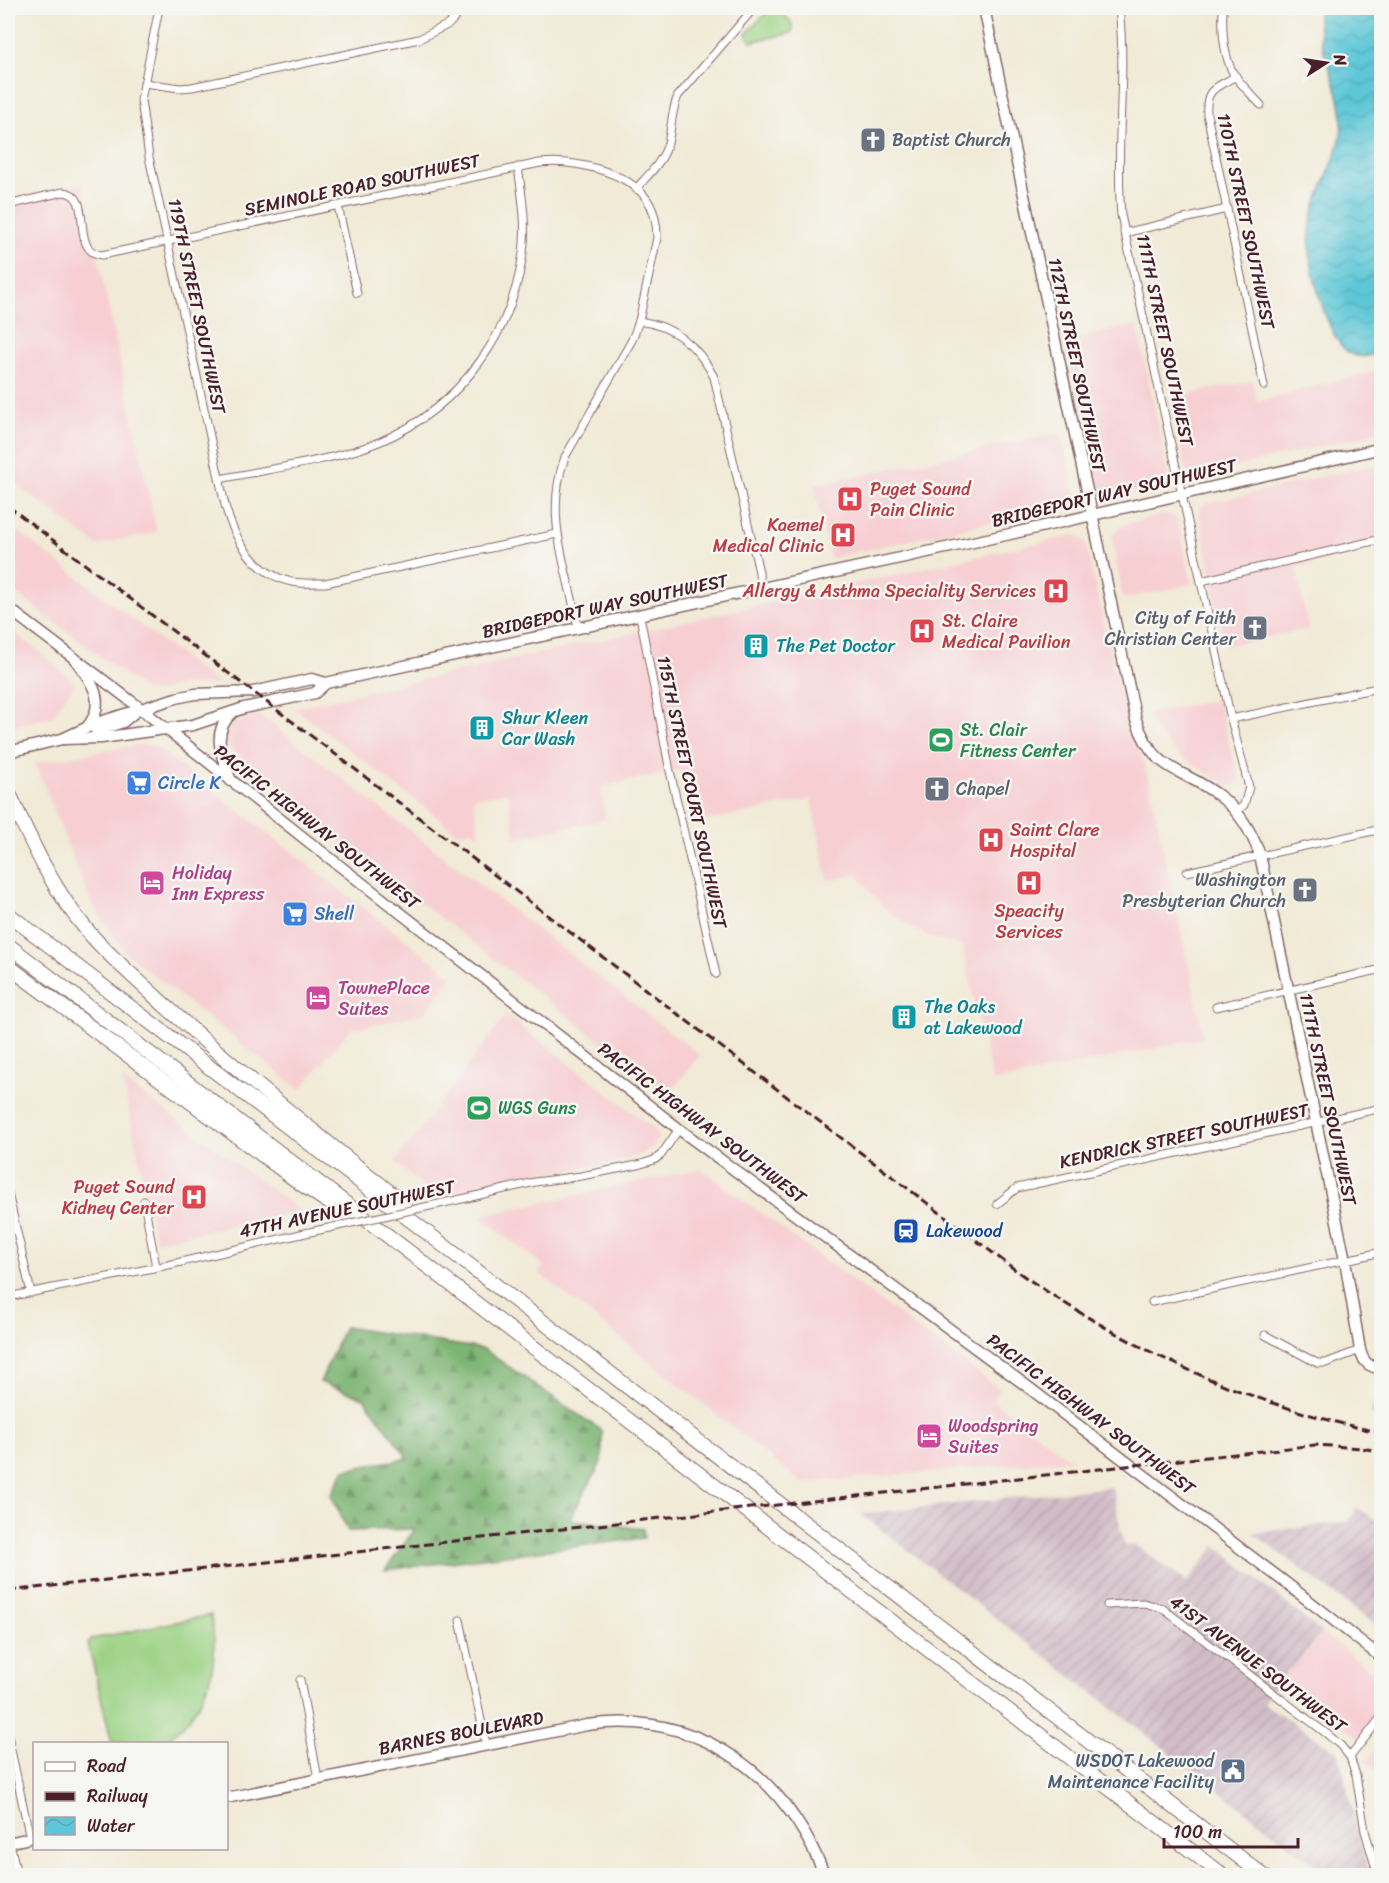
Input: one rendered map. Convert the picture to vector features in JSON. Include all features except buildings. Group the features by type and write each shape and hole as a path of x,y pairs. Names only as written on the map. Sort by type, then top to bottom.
{"highway":[{"path":"8,791 45,866 62,896 86,929 180,1019 247,1077 392,1194 434,1238"},
{"path":"8,914 1264,1875"},
{"path":"8,945 1224,1875"},
{"path":"8,966 309,1189 405,1249"}],"main road":[{"name":"112TH STREET SOUTHWEST","path":"984,8 1136,720 1146,745 1159,760 1218,794 1236,812 1251,833 1260,855"},
{"name":"BRIDGEPORT WAY SOUTHWEST","path":"62,740 88,726 165,700 195,694 253,692 312,679 326,683 640,616 1382,448"},
{"name":"PACIFIC HIGHWAY SOUTHWEST","path":"8,608 140,708 679,1129 1024,1384 1382,1658"},
{"path":"74,658 89,678 98,702 96,714 88,726"},
{"name":"BRIDGEPORT WAY SOUTHWEST","path":"8,752 62,740 166,730 193,725 234,712 315,693 326,683"},
{"path":"85,739 100,729 123,722 140,708"},
{"path":"231,780 220,748 219,736 223,724 234,712"},
{"name":"111TH STREET SOUTHWEST","path":"1260,855 1345,1260 1360,1350"},
{"path":"1360,1350 1363,1360 1373,1367 1382,1368"},
{"name":"BARNES BOULEVARD","path":"228,1798 486,1744 616,1721 661,1727 702,1739 741,1762 764,1780 784,1802 810,1841 825,1875"},
{"path":"9,1843 32,1838"}],"street":[{"name":"119TH STREET SOUTHWEST","path":"159,8 141,100 142,114 230,523 243,549 266,569 292,582 333,582 558,534"},
{"path":"144,83 180,88 192,87 419,39 449,24 463,8"},
{"path":"578,628 558,534 555,495 565,457 632,340 639,321 657,238 657,227 651,205 636,189 665,153 669,142 674,105 678,96 754,8"},
{"name":"111TH STREET SOUTHWEST","path":"1119,8 1121,58 1118,146 1119,190 1124,232 1231,719 1249,787 1244,805 1236,812"},
{"name":"110TH STREET SOUTHWEST","path":"1223,8 1222,20 1226,49 1236,76 1262,105"},
{"name":"110TH STREET SOUTHWEST","path":"1236,76 1213,90 1207,100 1207,114 1264,386"},
{"name":"SEMINOLE ROAD SOUTHWEST","path":"8,205 63,192 70,193 79,203 82,229 92,251 102,255 548,162 580,164 620,178 636,189"},
{"path":"220,479 346,453 378,442 419,421 463,384 483,359 500,328 510,306 518,276 523,254 524,216 518,167"},
{"path":"339,206 357,293"},
{"path":"1124,232 1227,209"},
{"path":"639,321 661,326 687,341 703,358 714,377 756,561 760,589"},
{"path":"1201,581 1382,539"},
{"name":"115TH STREET COURT SOUTHWEST","path":"640,616 670,771 716,974"},
{"path":"1231,719 1382,687"},
{"path":"1187,872 1382,829"},
{"path":"1216,1007 1382,969"},
{"name":"KENDRICK STREET SOUTHWEST","path":"997,1203 1017,1188 1382,1108"},
{"name":"47TH AVENUE SOUTHWEST","path":"8,1298 156,1268 535,1182 581,1176 646,1163 661,1155 679,1129"},
{"path":"8,1193 31,1293"},
{"path":"144,1201 156,1268"},
{"path":"1152,1302 1382,1252"},
{"path":"1265,1335 1317,1363 1326,1363 1360,1350"},
{"name":"41ST AVENUE SOUTHWEST","path":"1107,1605 1144,1603 1162,1608 1327,1734 1350,1757"},
{"path":"460,1620 486,1744"},
{"path":"300,1680 318,1779"},
{"path":"1378,1875 1365,1831 1356,1775 1350,1757 1382,1716"},
{"path":"8,1736 32,1838"},
{"path":"9,1843 17,1875"}],"shaded area":[{"path":"82,184 157,532 97,545 8,478 8,199"},
{"path":"1137,325 1168,475 1163,484 1110,496 1104,494 1099,486 1064,341"},
{"path":"1381,369 1381,432 1197,476 1190,475 1186,471 1170,398 1252,381 1257,402"},
{"path":"1061,433 1074,493 1068,505 830,558 814,485"},
{"path":"1381,463 1381,545 1296,567 1308,629 1225,646 1199,514 1201,508 1205,504"},
{"path":"1164,514 1172,515 1178,520 1192,584 1123,599 1113,534 1122,525"},
{"path":"8,524 218,684 181,685 155,692 146,690 8,588"},
{"name":"Saint Clare Hospital","path":"1075,535 1085,541 1123,706 1147,773 1204,1038 993,1082 962,946 933,938 890,913 872,895 858,874 828,881 811,799 692,824 680,770 600,787 606,819 515,838 508,793 473,798 480,836 471,830 458,833 294,708"},
{"path":"8,627 75,683 52,717 10,727 8,723"},
{"path":"1218,699 1239,778 1238,783 1234,786 1228,786 1178,755 1158,733 1148,714"},
{"path":"260,715 700,1055 669,1094 325,829 308,808 231,750 226,735 231,724"},
{"path":"144,744 156,747 452,976 425,1013 349,1030 300,1090 127,954 91,903 35,763"},
{"path":"506,1015 657,1131 657,1141 653,1147 627,1160 435,1196 395,1162"},
{"path":"122,1079 300,1211 156,1241"},
{"path":"701,1169 1000,1389 992,1400 1071,1460 802,1483 539,1273 544,1266 479,1216"},
{"path":"1381,1383 1381,1417 1370,1414"},
{"path":"1112,1487 1124,1546 1135,1545 1187,1582 1216,1546 1321,1632 1292,1670 1289,1668 1263,1703 1338,1752 1369,1875 1328,1875 861,1514"},
{"path":"1357,1508 1381,1523 1381,1629 1253,1533 1347,1522"},
{"path":"1321,1632 1377,1675 1381,1682 1381,1707 1359,1738 1298,1693 1294,1698 1277,1685 1289,1668 1293,1670"},
{"path":"1381,1741 1381,1775 1367,1762"}],"green space":[{"path":"770,8 778,8 791,22 793,30 791,33 751,42 746,34"},
{"path":"344,1327 483,1349 602,1431 602,1461 570,1519 643,1529 644,1538 385,1570 415,1529 348,1531 331,1495 344,1470 408,1458 364,1398 320,1382"},
{"path":"211,1615 215,1647 212,1671 203,1695 190,1717 163,1742 112,1742 88,1644 92,1639"}],"water":[{"path":"1319,8 1381,8 1381,90 1375,99 1374,107 1382,142 1381,352 1374,355 1351,354 1336,338 1319,297 1311,260 1312,219 1338,148 1342,124 1338,95 1320,37"}],"railway":[{"path":"8,506 1018,1272 1104,1326 1192,1371 1284,1407 1382,1433"},
{"path":"8,1591 1315,1445 1362,1448 1382,1452"}],"place":[{"name":"Baptist Church","path":"873,140"},
{"name":"Puget Sound Pain Clinic","path":"850,499"},
{"name":"Kaemel Medical Clinic","path":"843,535"},
{"name":"Allergy & Asthma Speciality Services","path":"1056,591"},
{"name":"City of Faith Christian Center","path":"1255,628"},
{"name":"St. Claire Medical Pavilion","path":"922,631"},
{"name":"The Pet Doctor","path":"756,646"},
{"name":"Shur Kleen Car Wash","path":"482,728"},
{"name":"St. Clair Fitness Center","path":"941,740"},
{"name":"Circle K","path":"139,783"},
{"name":"Chapel","path":"937,789"},
{"name":"Saint Clare Hospital","path":"991,840"},
{"name":"Holiday Inn Express","path":"152,883"},
{"name":"Speacity Services","path":"1029,883"},
{"name":"Washington Presbyterian Church","path":"1305,890"},
{"name":"Shell","path":"295,914"},
{"name":"TownePlace Suites","path":"318,998"},
{"name":"The Oaks at Lakewood","path":"904,1017"},
{"name":"WGS Guns","path":"479,1108"},
{"name":"Puget Sound Kidney Center","path":"194,1197"},
{"name":"Lakewood","path":"906,1231"},
{"name":"Woodspring Suites","path":"929,1436"},
{"name":"WSDOT Lakewood Maintenance Facility","path":"1233,1771"}]}
